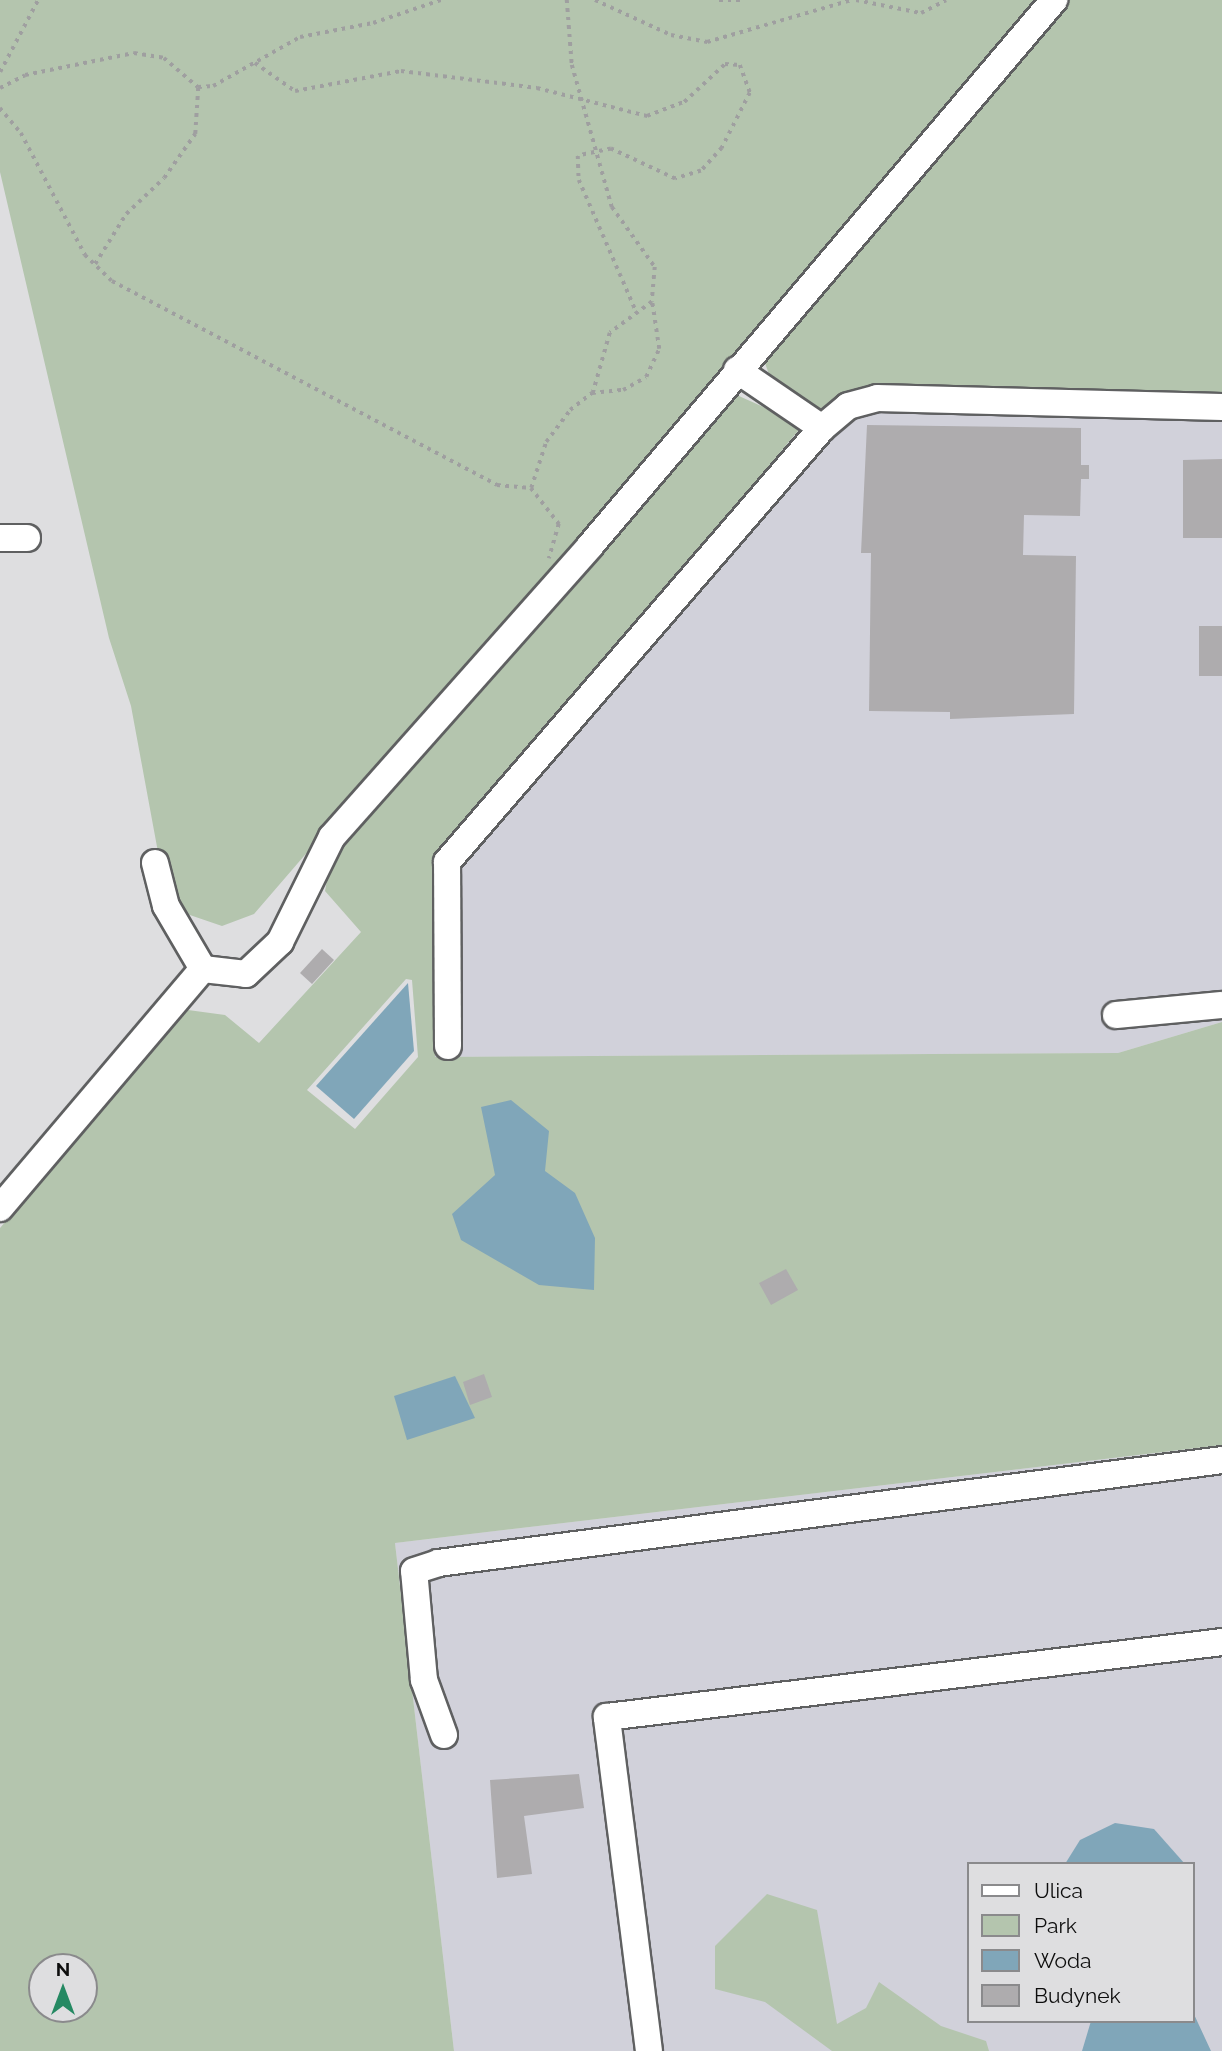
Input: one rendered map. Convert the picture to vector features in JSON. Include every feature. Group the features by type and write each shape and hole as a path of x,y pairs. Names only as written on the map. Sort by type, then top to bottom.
{"lane":[{"path":"203,969 246,974 280,942 304,901 322,849 1054,0"},
{"path":"737,370 822,428"},
{"path":"448,1046 447,862 822,428 848,407 877,398 1222,407"},
{"path":"0,538 27,538"},
{"path":"155,863 166,906 203,969"},
{"path":"0,1208 203,969"},
{"path":"1116,1014 1222,1005"},
{"path":"444,1735 424,1680 414,1571 438,1563 1222,1460"},
{"path":"649,2051 607,1717 1222,1642"}],"path":[{"path":"0,72 38,0"},
{"path":"198,87 255,63 300,37 373,23 441,0"},
{"path":"531,488 546,442 569,410 593,393 624,390 646,377 659,349 652,302 654,267 612,206 580,97 565,31 567,0"},
{"path":"596,0 671,36 707,42 854,0 921,13 946,0"},
{"path":"719,0 741,0"},
{"path":"0,88 25,75 134,52 164,58 198,87"},
{"path":"255,63 295,92 401,71 580,97 647,116 684,102 725,64 740,65 750,93 740,115 701,171 676,179 611,149 595,150 578,156 575,166 636,311"},
{"path":"95,264 126,214 164,178 195,134 198,87"},
{"path":"0,108 21,133 61,217 95,264 112,281 497,485 531,488 559,524 547,563 553,584"},
{"path":"593,393 610,333 636,311 652,302"}],"shaded area":[{"path":"832,389 1222,389 1222,1022 1118,1053 435,1057 441,857"},
{"path":"1222,1445 1222,2051 454,2051 395,1543"}],"green space":[{"path":"0,0 1042,0 254,914 222,926 184,913 160,863 131,706 109,638 0,172"},
{"path":"1067,0 1222,0 1222,398 842,398 813,412 770,377 762,355"},
{"path":"730,392 803,425 441,857 435,1057 1118,1053 1222,1022 1222,1445 395,1543 454,2051 0,2051 0,1228 188,1010 225,1015 259,1043 361,932 325,891 332,852","holes":["406,979 412,980 418,1057 355,1129 307,1090"]},
{"path":"767,1894 817,1910 837,2024 866,2008 879,1982 941,2026 986,2041 989,2051 832,2051 765,2002 715,1989 715,1946"}],"water":[{"path":"408,983 414,1051 354,1119 316,1086"},
{"path":"511,1100 549,1131 545,1171 575,1193 595,1238 594,1290 539,1285 461,1240 452,1214 495,1175 481,1107"},
{"path":"455,1376 475,1418 407,1440 394,1396"},
{"path":"1115,1823 1154,1829 1183,1862 1066,1862 1080,1840"},
{"path":"1194,2014 1211,2051 1082,2051 1090,2023 1194,2023"}],"building":[{"path":"867,425 1081,428 1081,465 1089,465 1089,479 1081,479 1080,516 1024,515 1023,555 1076,556 1074,714 950,719 950,712 869,711 871,553 861,553"},
{"path":"1222,459 1222,538 1183,538 1183,460"},
{"path":"1199,626 1222,626 1222,676 1199,676"},
{"path":"322,949 334,960 312,984 300,973"},
{"path":"786,1269 798,1290 771,1305 759,1283"},
{"path":"484,1374 492,1397 470,1405 463,1382"},
{"path":"579,1774 584,1808 524,1816 532,1874 497,1878 490,1780"}]}
